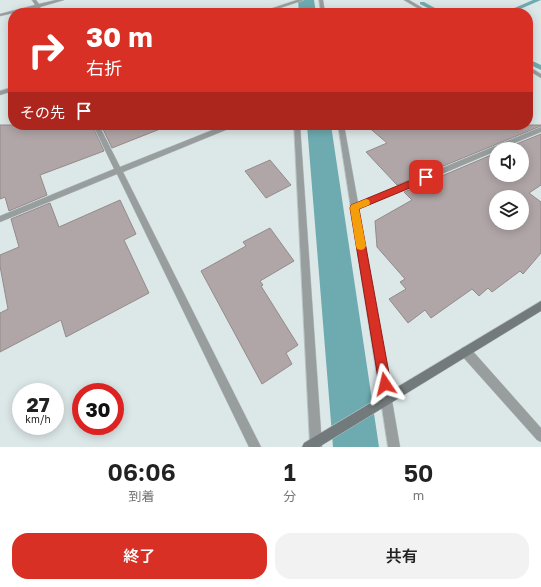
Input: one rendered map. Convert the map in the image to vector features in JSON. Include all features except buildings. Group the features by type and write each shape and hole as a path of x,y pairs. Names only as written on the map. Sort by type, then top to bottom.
{"street":[{"path":"34,0 37,6"},
{"path":"29,8 62,0"},
{"path":"406,0 420,8"},
{"path":"277,8 299,1"},
{"path":"354,208 541,129"},
{"path":"98,130 255,447"},
{"path":"0,219 220,130"},
{"path":"297,130 316,444 541,306"},
{"path":"342,130 383,402 394,447"},
{"path":"466,352 541,436"}],"water":[{"path":"298,0 314,0 315,8 299,8"},
{"path":"307,130 332,130 379,447 333,447"}],"waterway":[{"path":"518,8 538,0"},
{"path":"422,3 432,8"},
{"path":"533,64 541,68"}],"slow traffic":[{"path":"361,246 354,208 366,203"}],"route":[{"path":"385,384 354,208 426,177"}]}
